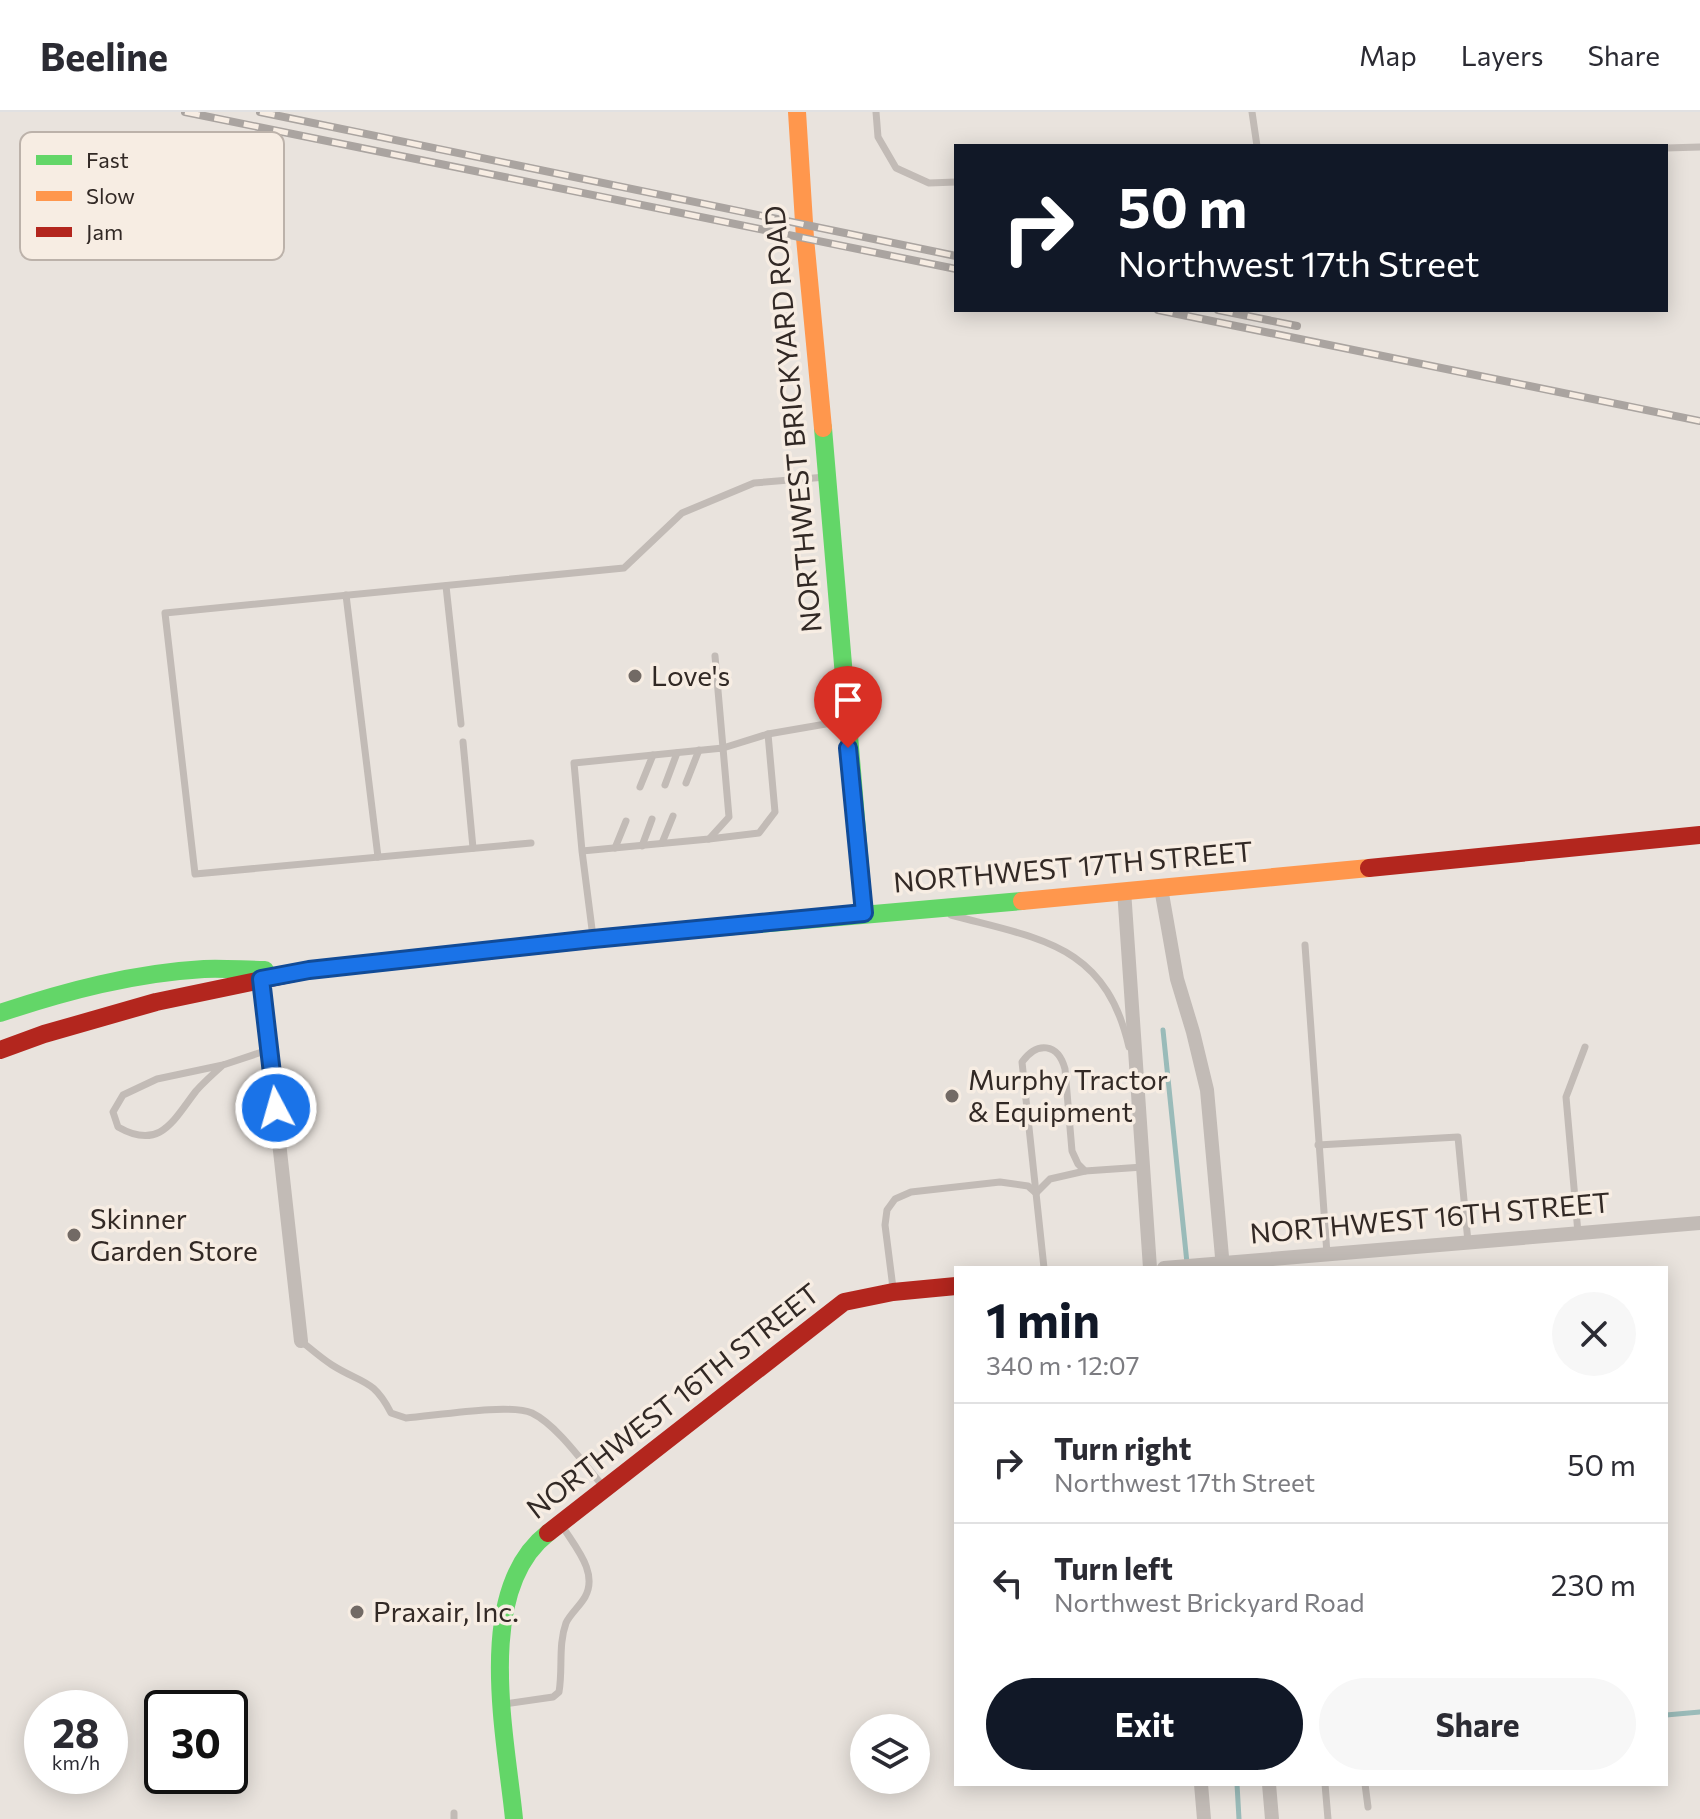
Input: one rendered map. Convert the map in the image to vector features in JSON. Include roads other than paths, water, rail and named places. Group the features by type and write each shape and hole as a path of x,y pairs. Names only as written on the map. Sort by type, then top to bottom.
{"main road":[{"name":"NORTHWEST BRICKYARD ROAD","path":"797,112 805,238 864,913"},
{"name":"NORTHWEST 17TH STREET","path":"0,1050 142,1006 309,970 593,939 1700,835"},
{"name":"NORTHWEST 17TH STREET","path":"0,1013 55,995 130,978 196,970 309,970"},
{"name":"NORTHWEST 16TH STREET","path":"514,1819 500,1649 505,1601 515,1574 541,1538 844,1302 893,1292 954,1286"}],"street":[{"path":"1161,888 1177,979 1207,1090 1222,1266"},
{"path":"1124,890 1150,1266"},
{"path":"261,979 301,1341"},
{"name":"NORTHWEST 16TH STREET","path":"1222,1266 1700,1223"},
{"path":"1201,1786 1204,1819"},
{"path":"1269,1786 1272,1819"}],"lane":[{"path":"876,112 878,137 896,168 929,183 954,182"},
{"path":"1252,112 1257,144"},
{"path":"1668,148 1700,147"},
{"path":"531,843 195,874 165,613 624,568 682,513 754,483 828,477"},
{"path":"446,586 461,724"},
{"path":"346,595 378,857"},
{"path":"709,839 729,817 715,656"},
{"path":"593,939 574,763 723,748 768,734 846,720"},
{"path":"582,851 759,833 775,812 768,734"},
{"path":"463,742 473,848"},
{"path":"686,783 699,750"},
{"path":"665,785 677,753"},
{"path":"640,787 653,755"},
{"path":"662,843 673,816"},
{"path":"642,846 652,819"},
{"path":"615,848 626,821"},
{"path":"930,909 1030,935 1063,949 1086,966 1098,978 1126,1032 1138,1084"},
{"path":"1305,945 1327,1256"},
{"path":"1044,1266 1022,1062 1029,1052 1041,1047 1052,1049 1062,1056 1072,1151 1085,1171"},
{"path":"1578,1233 1566,1097 1585,1047"},
{"path":"223,1065 197,1090 167,1129 151,1135 133,1136 118,1127 113,1112 123,1095 157,1079 223,1065 270,1049"},
{"path":"1318,1145 1458,1137 1468,1243"},
{"path":"1036,1193 1050,1179 1085,1171 1143,1167"},
{"path":"893,1292 885,1225 887,1210 895,1199 911,1192 1000,1182 1028,1186 1036,1193"},
{"path":"301,1341 333,1366 360,1378 380,1392 391,1413 406,1418 504,1410 530,1412 547,1423 603,1487"},
{"path":"505,1704 553,1697 559,1692 561,1644 567,1621 585,1597 590,1584 590,1572 560,1522"},
{"path":"1325,1786 1328,1819"},
{"path":"1365,1786 1368,1807"}],"waterway":[{"path":"1163,1030 1187,1263"},
{"path":"1668,1715 1700,1712"},
{"path":"1237,1786 1239,1819"}],"railway":[{"path":"185,112 283,132"},
{"path":"260,112 954,256"},
{"path":"284,132 954,269"},
{"path":"1168,312 1700,421"},
{"path":"1228,312 1297,326"}],"place":[{"name":"Love's","path":"635,676"},
{"name":"Murphy Tractor & Equipment","path":"952,1096"},
{"name":"Skinner Garden Store","path":"74,1235"},
{"name":"Praxair, Inc.","path":"357,1612"}]}
